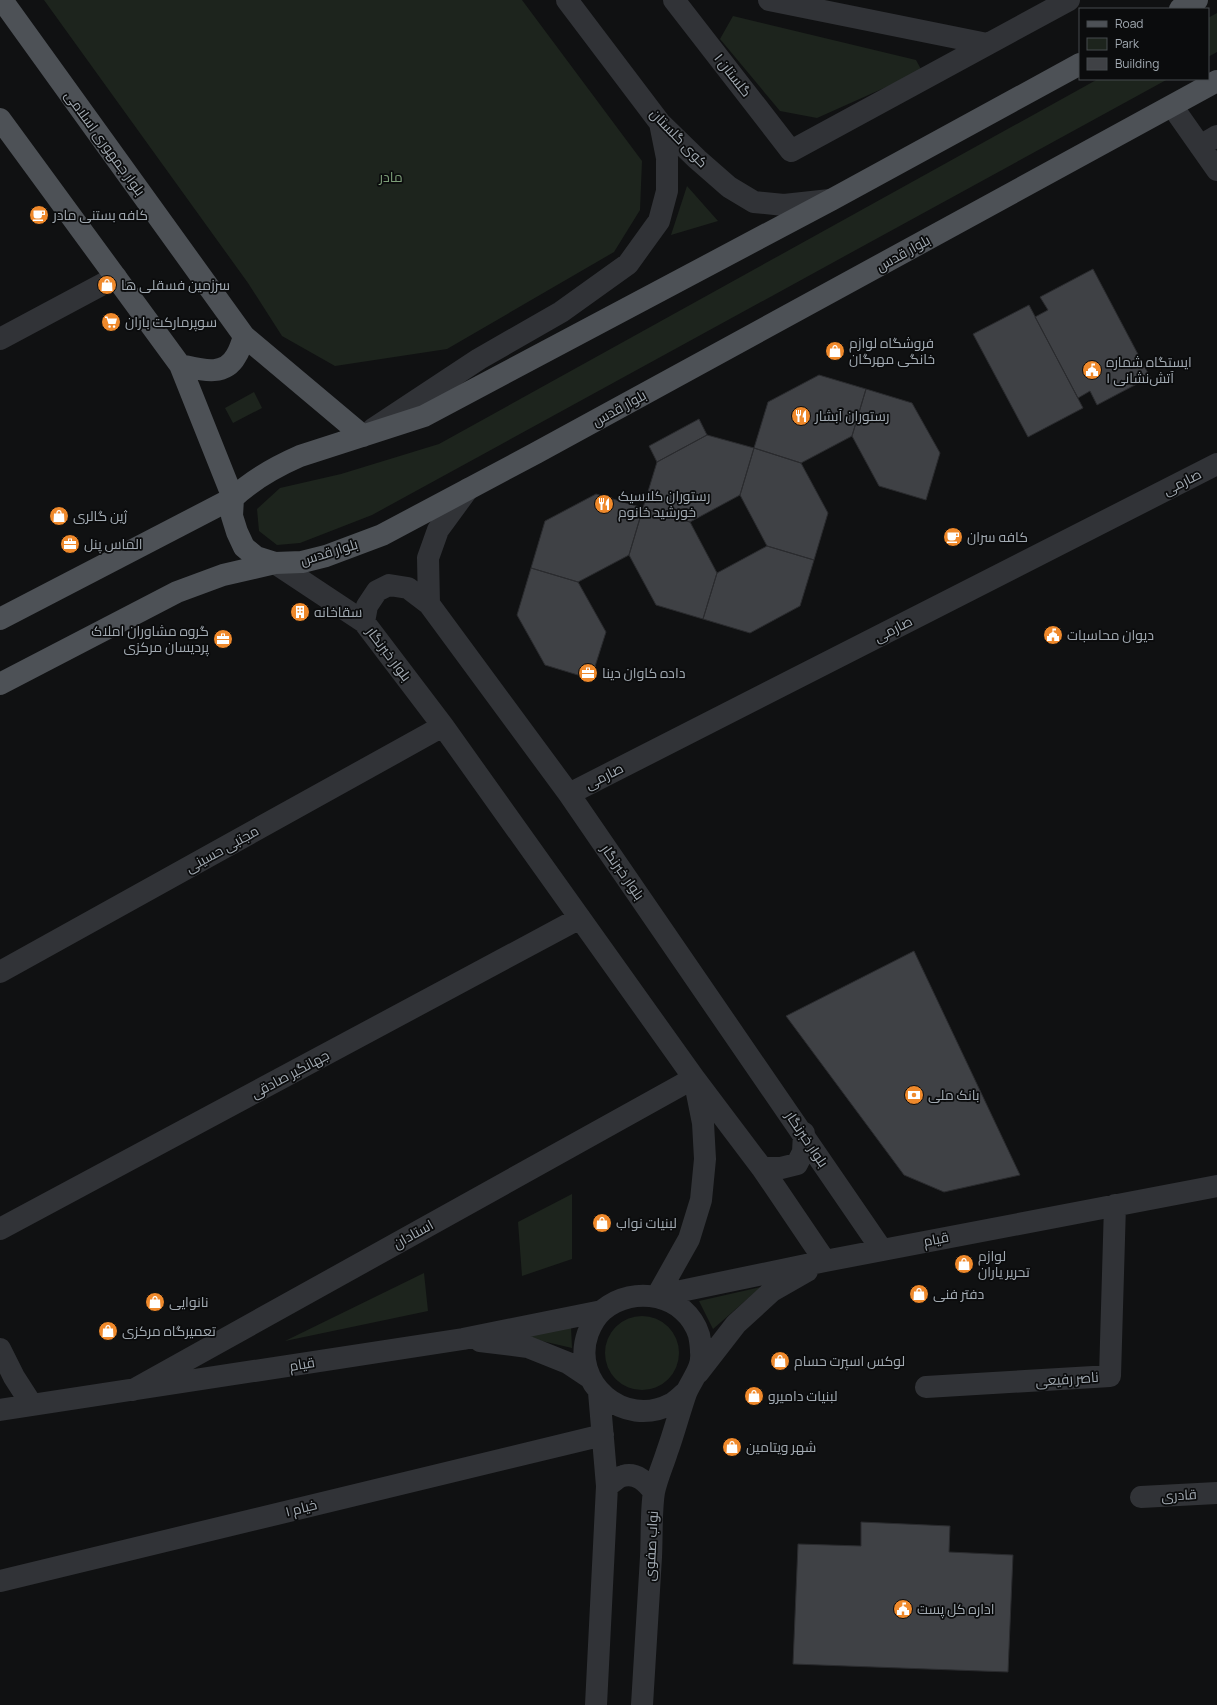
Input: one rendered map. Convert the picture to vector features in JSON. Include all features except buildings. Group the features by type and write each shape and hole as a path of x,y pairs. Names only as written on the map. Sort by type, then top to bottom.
{"main road":[{"name":"بلوار جمهوری اسلامی","path":"2,0 244,336 363,436"},
{"path":"1182,8 1197,0"},
{"path":"0,619 234,498 246,486 281,464 300,456 424,416 831,200 1079,65"},
{"name":"بلوار قدس","path":"0,684 177,592 223,575 275,563 302,562 326,556 382,535 1217,81"},
{"path":"0,119 180,364 234,498 232,516 244,547 256,557 275,563"},
{"path":"180,364 210,371 222,369 236,357 244,336"}],"street":[{"name":"کوی گلستان","path":"568,0 660,123 697,159 729,187 754,202 784,206 831,200"},
{"name":"گلستان ۱","path":"674,0 791,150 987,44"},
{"path":"769,0 812,4 987,44 1069,0"},
{"path":"1172,106 1208,141 1217,170"},
{"path":"363,436 479,359 561,312 628,264 659,221 667,192 667,158 660,123"},
{"path":"0,339 116,277"},
{"name":"صارمی","path":"569,794 1217,464"},
{"path":"429,604 428,558 438,530 468,489"},
{"name":"بلوار خبرنگار","path":"275,563 364,622 443,726 694,1078 762,1168 825,1261"},
{"name":"بلوار خبرنگار","path":"364,622 367,606 377,591 390,585 408,588 429,604 569,794 804,1133 882,1250"},
{"name":"مجتبی حسینی","path":"0,972 443,726"},
{"name":"جهانگیر صادقی","path":"0,1229 580,918"},
{"path":"657,1296 689,1239 701,1200 705,1159 704,1123 694,1078"},
{"name":"استادان","path":"133,1390 694,1078"},
{"path":"762,1168 781,1168 797,1164 803,1152 804,1133"},
{"name":"قیام","path":"657,1296 825,1261 1217,1186"},
{"name":"ناصر رفیعی","path":"926,1387 1110,1376 1115,1205"},
{"path":"463,1339 528,1347 568,1363 594,1384 614,1404 633,1410 653,1410 671,1404 692,1383 736,1324 772,1291 825,1261"},
{"path":"596,1705 607,1486 603,1435 594,1384 584,1359 585,1342 591,1325 602,1311 618,1300 636,1295 657,1296 675,1304 689,1318 699,1335 702,1355 692,1383"},
{"name":"قیام","path":"0,1410 463,1339 602,1311"},
{"path":"0,1349 14,1377 32,1405"},
{"name":"نواب صفوی","path":"642,1705 654,1492 692,1383"},
{"name":"خیام ۱","path":"0,1581 603,1435"},
{"path":"607,1486 622,1476 635,1476 647,1483 654,1492"},
{"name":"قادری","path":"1141,1497 1217,1493"}],"green space":[{"name":"مادر","path":"44,0 522,0 642,161 640,210 614,252 447,349 335,366 282,336 248,283"},
{"path":"1217,13 1217,52 1209,56 1209,17"},
{"path":"733,16 916,60 922,71 817,118 780,111 720,39"},
{"path":"1096,80 1166,80 372,515 300,543 277,545 259,531 257,509 280,488 341,474 439,444"},
{"path":"687,186 718,221 671,235"},
{"path":"254,392 262,408 233,423 225,408"},
{"path":"572,1194 572,1259 522,1276 518,1222"},
{"path":"424,1273 428,1311 285,1341"},
{"path":"761,1287 713,1329 699,1301"},
{"path":"642,1316 656,1319 668,1327 676,1339 679,1353 676,1367 668,1379 656,1387 642,1390 628,1387 616,1379 608,1367 605,1353 608,1339 616,1327 628,1319"},
{"path":"571,1327 572,1348 516,1335"}],"place":[{"name":"کافه بستنی مادر","path":"39,215"},
{"name":"سرزمین فسقلی ها","path":"107,285"},
{"name":"سوپرمارکت باران","path":"111,322"},
{"name":"فروشگاه لوازم خانگی مهرگان","path":"835,351"},
{"name":"ایستگاه شماره ۱ آتش‌نشانی","path":"1092,370"},
{"name":"رستوران آبشار","path":"801,416"},
{"name":"رستوران کلاسیک خورشید خانوم","path":"604,504"},
{"name":"ژین گالری","path":"59,516"},
{"name":"کافه سران","path":"953,537"},
{"name":"الماس پنل","path":"70,544"},
{"name":"سقاخانه","path":"300,612"},
{"name":"دیوان محاسبات","path":"1053,635"},
{"name":"گروه مشاوران املاک پردیسان مرکزی","path":"223,639"},
{"name":"داده کاوان دینا","path":"588,673"},
{"name":"بانک ملی","path":"914,1095"},
{"name":"لبنیات نواب","path":"602,1223"},
{"name":"لوازم تحریر یاران","path":"964,1264"},
{"name":"دفتر فنی","path":"919,1294"},
{"name":"نانوایی","path":"155,1302"},
{"name":"تعمیرگاه مرکزی","path":"108,1331"},
{"name":"لوکس اسپرت حسام","path":"780,1361"},
{"name":"لبنیات دامیرو","path":"754,1396"},
{"name":"شهر ویتامین","path":"732,1447"},
{"name":"اداره کل پست","path":"903,1609"}]}
